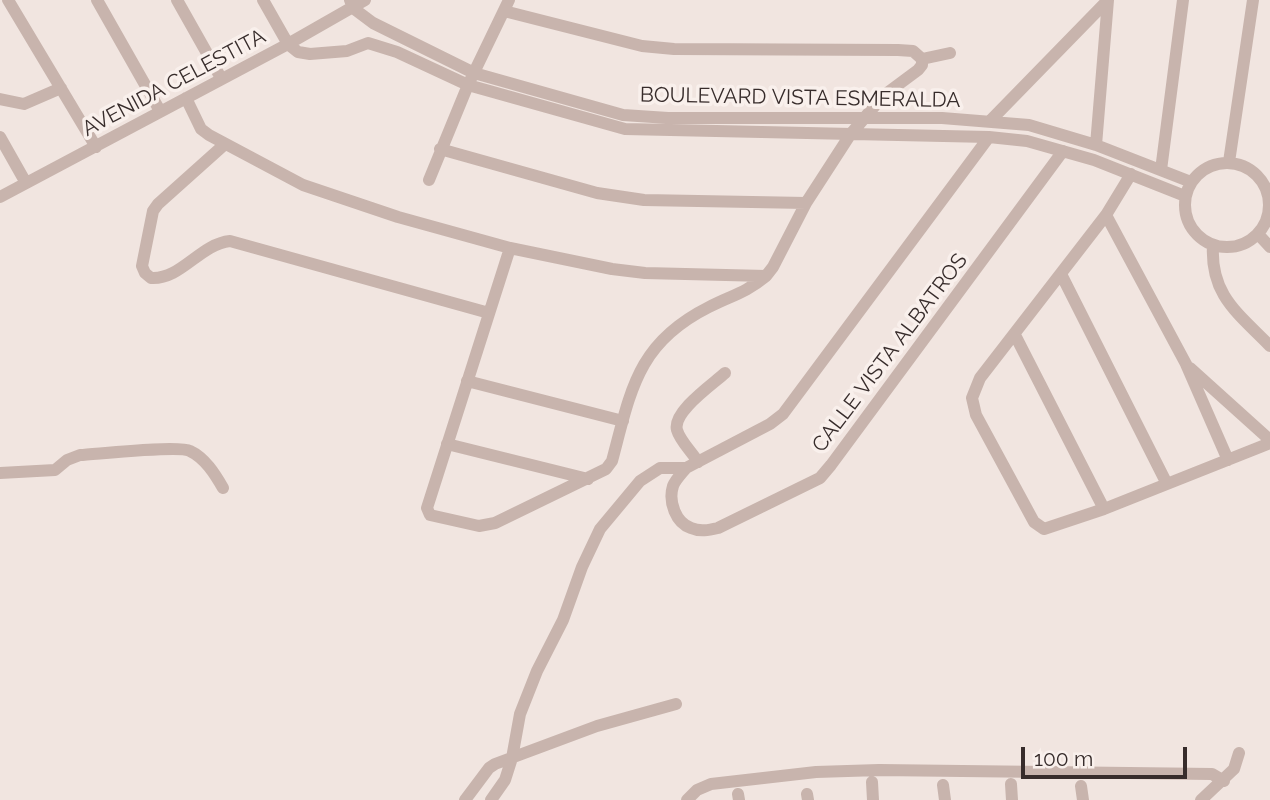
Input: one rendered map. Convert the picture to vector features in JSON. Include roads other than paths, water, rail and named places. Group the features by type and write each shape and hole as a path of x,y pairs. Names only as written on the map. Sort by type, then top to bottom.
{"street":[{"path":"0,4 7,0 96,147"},
{"path":"177,0 221,78"},
{"path":"263,0 288,44 298,52 310,54 347,51 368,43 373,23"},
{"name":"AVENIDA CELESTITA","path":"0,197 288,44 352,4 365,0"},
{"path":"992,120 1108,0"},
{"path":"1096,145 1108,0"},
{"path":"1161,170 1183,0"},
{"path":"1229,162 1253,0"},
{"path":"102,2 160,111"},
{"name":"BOULEVARD VISTA ESMERALDA","path":"352,4 373,23 471,79 623,115 668,118 992,120 1029,125 1096,145 1191,182"},
{"path":"429,180 471,79 507,6 642,46 674,49 898,50 913,51 922,59 918,70 883,96 850,135 806,203 774,267 766,276 748,291 708,308 663,338 633,384 612,461 606,469 487,526 430,515 427,508 510,248"},
{"name":"BOULEVARD VISTA ESMERALDA","path":"368,43 625,128 989,137 1027,141 1131,174 1185,196"},
{"path":"922,59 950,52"},
{"path":"0,99 24,104 61,88"},
{"path":"186,98 201,129 225,144 303,185 398,217 510,248 623,270 766,276"},
{"path":"0,137 26,183"},
{"path":"491,800 505,780 520,714 537,671 563,620 582,567 600,529 640,481 660,468 692,465 770,424 783,414 989,137"},
{"path":"225,144 153,211 142,266 151,278 168,276 212,245 230,241 489,313"},
{"path":"440,149 597,194 644,200 806,203"},
{"name":"CALLE VISTA ALBATROS","path":"692,465 673,486 674,510 679,520 688,528 701,531 719,528 820,478 1063,151"},
{"path":"1229,162 1247,167 1266,181 1270,199 1265,224 1258,234 1237,246 1213,246 1198,236 1188,222 1185,196 1191,182 1212,164 1229,162"},
{"path":"1131,174 1106,215 974,389 972,398 976,415 1038,527 1050,528 1104,509 1270,442 1186,364"},
{"path":"1106,215 1186,364 1228,460"},
{"path":"1258,234 1270,247"},
{"path":"1213,246 1212,265 1217,285 1232,307 1270,346"},
{"path":"1061,274 1167,484"},
{"path":"1015,335 1104,509"},
{"path":"692,465 677,432 676,423 684,410 726,373"},
{"path":"467,381 623,421"},
{"path":"447,444 588,479"},
{"path":"0,473 55,470 67,460 80,455 182,448 201,458 223,488"},
{"path":"465,800 489,768 597,726 676,704"},
{"path":"1201,800 1234,769 1239,753"},
{"path":"687,800 697,790 711,784 816,772 879,770 1212,774 1224,780"},
{"path":"872,782 873,800"},
{"path":"1011,784 1012,800"},
{"path":"943,785 945,800"},
{"path":"1081,786 1083,800"}]}
